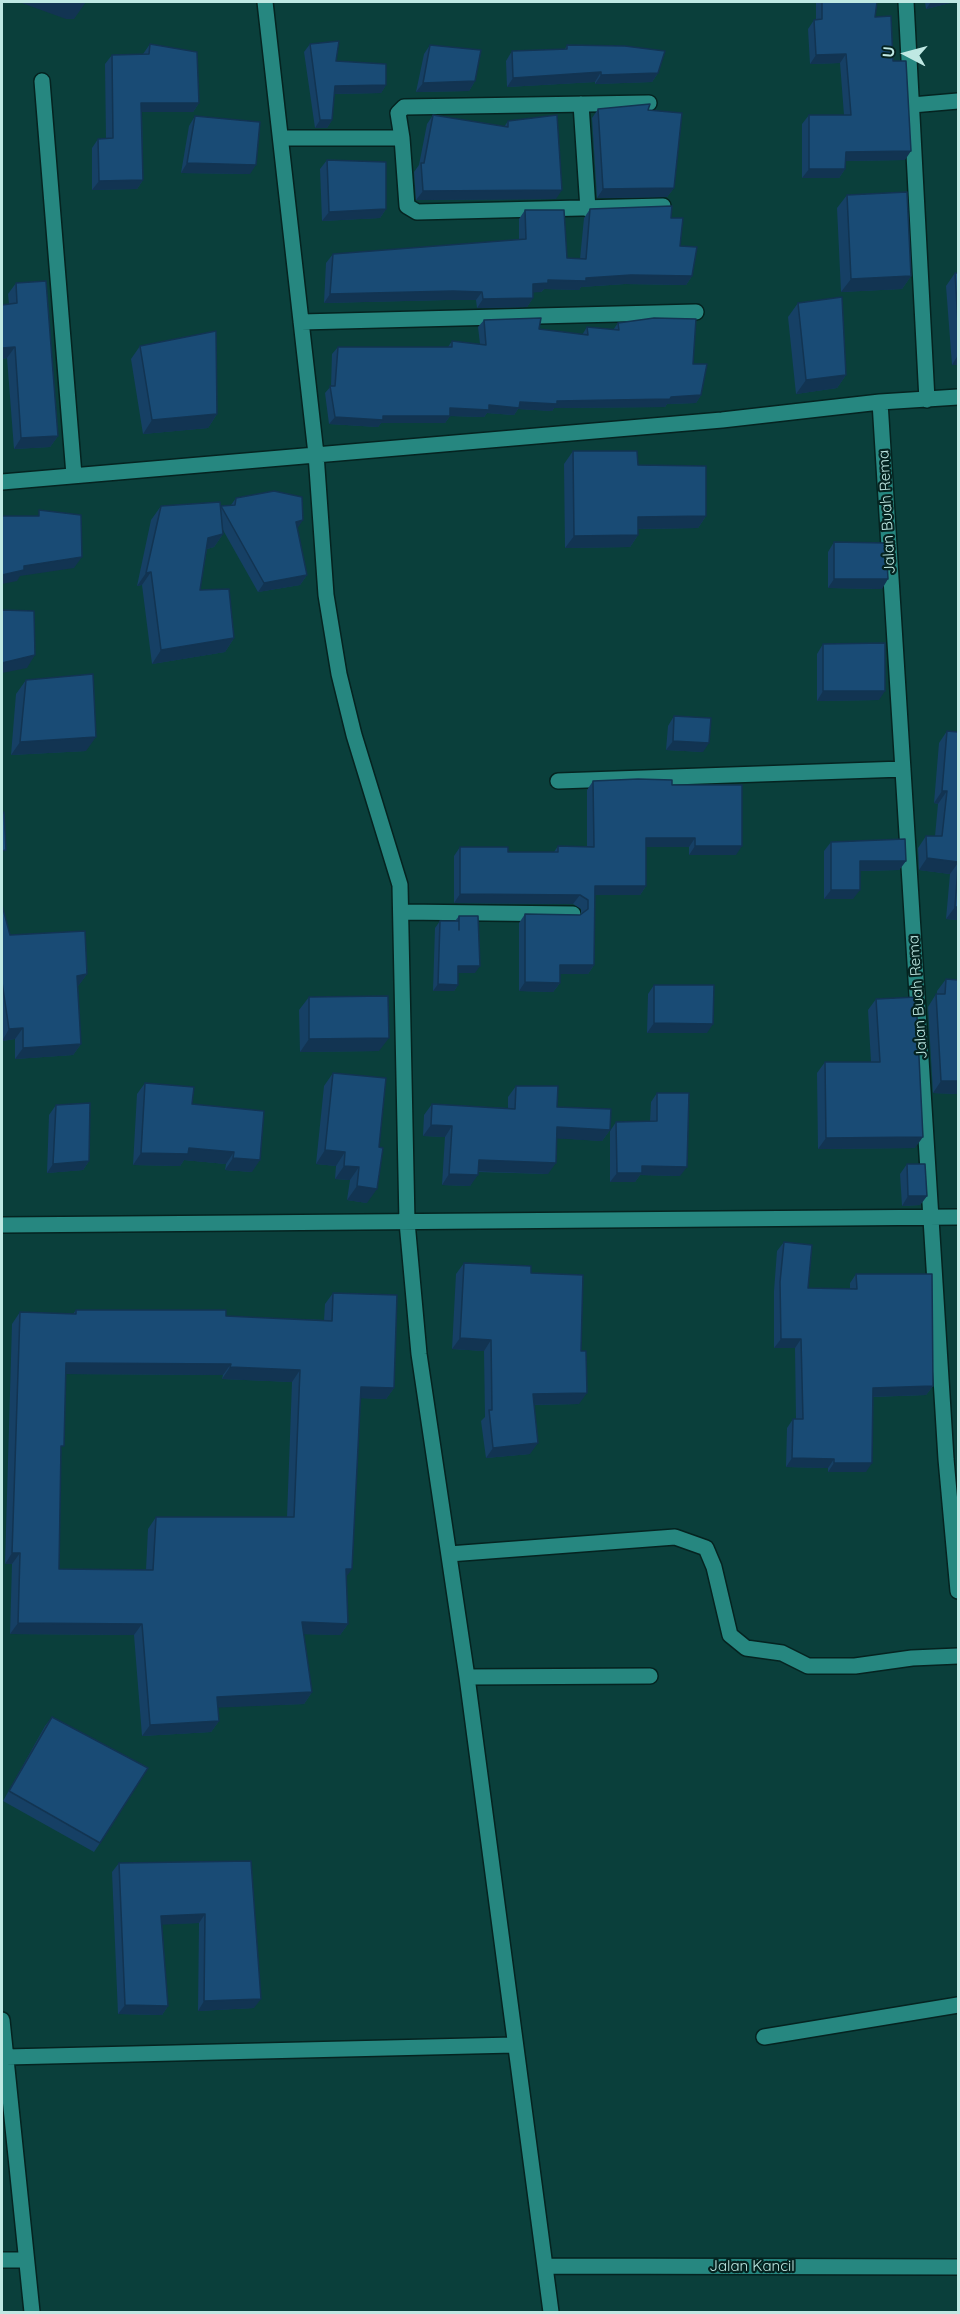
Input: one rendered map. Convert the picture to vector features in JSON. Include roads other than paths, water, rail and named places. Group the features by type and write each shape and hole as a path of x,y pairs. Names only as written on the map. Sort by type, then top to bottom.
{"street":[{"path":"265,2 316,454 326,595 339,674 354,735 400,885 402,912 401,1030 407,1222 419,1354 466,1677 551,2313"},
{"path":"906,2 927,400"},
{"path":"42,81 74,475"},
{"path":"912,105 958,101"},
{"path":"649,103 404,107 398,113 407,206 412,210 588,209 663,206"},
{"path":"581,104 588,209"},
{"path":"282,138 402,138"},
{"path":"301,322 696,312"},
{"path":"2,482 722,420 880,402 958,397"},
{"name":"Jalan Buah Rema","path":"880,402 933,1217 946,1459 958,1591"},
{"path":"558,781 903,769"},
{"path":"402,912 573,914"},
{"path":"2,1225 958,1217"},
{"path":"449,1554 675,1537 706,1548 714,1567 730,1635 746,1648 782,1653 808,1666 855,1666 912,1658 958,1656"},
{"path":"466,1677 650,1676"},
{"path":"764,2037 958,2005"},
{"path":"2,2020 32,2313"},
{"path":"6,2057 514,2045"},
{"path":"2,2260 25,2260"},
{"name":"Jalan Kancil","path":"545,2266 958,2267"}]}
